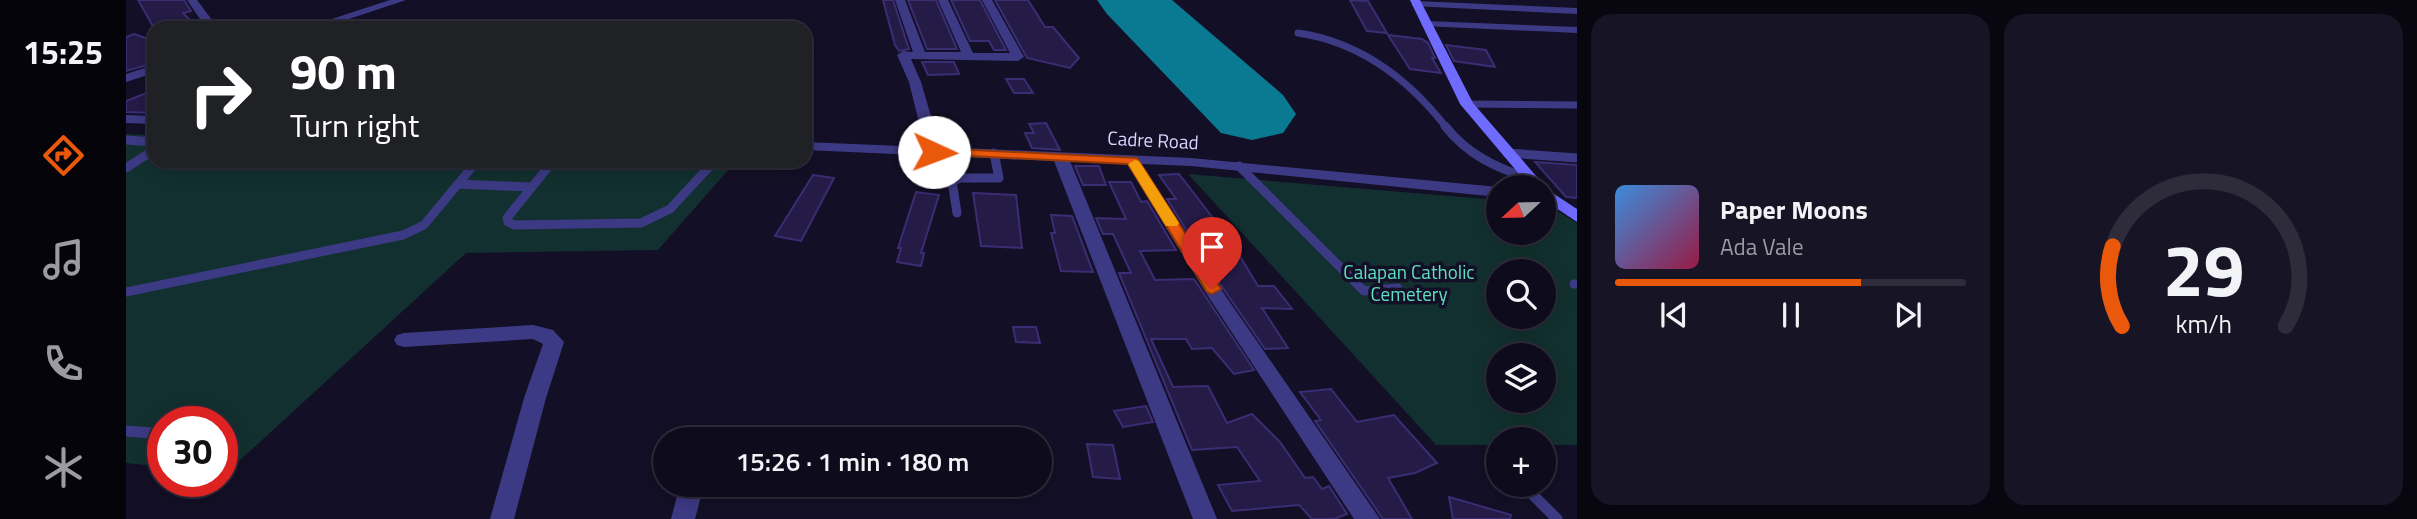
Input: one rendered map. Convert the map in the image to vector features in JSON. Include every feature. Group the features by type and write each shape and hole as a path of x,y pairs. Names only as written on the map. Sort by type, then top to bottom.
{"main road":[{"path":"1415,2 1467,104 1527,175"},
{"path":"1570,208 1577,217"}],"street":[{"path":"192,0 207,21"},
{"path":"333,21 401,0"},
{"path":"900,0 921,56"},
{"path":"943,0 969,57"},
{"path":"934,152 915,82 903,55 1018,57 987,0"},
{"path":"1415,2 1577,11"},
{"path":"1427,24 1577,30"},
{"path":"126,78 147,71"},
{"path":"126,118 147,120"},
{"name":"Cadre Road","path":"812,146 1191,162 1486,191"},
{"path":"1060,156 1205,519"},
{"path":"1132,160 1212,289 1368,519"},
{"path":"404,340 533,332 546,335 554,342 535,398 502,519"},
{"path":"683,519 689,497"}],"lane":[{"path":"1298,33 1330,39 1393,74 1416,92 1464,147 1511,175"},
{"path":"1467,104 1577,104"},
{"path":"126,139 147,141"},
{"path":"957,214 953,181 961,178 999,177 994,153"},
{"path":"1507,153 1577,158"},
{"path":"126,168 147,154"},
{"path":"1239,166 1363,291 1398,288"},
{"path":"126,292 403,235 424,225 471,168"},
{"path":"547,168 530,187 508,218 508,222 514,225 641,223 663,216 709,168"},
{"path":"458,184 530,187"},
{"path":"126,431 147,433"},
{"path":"1535,497 1557,519"}],"green space":[{"path":"126,134 147,135 147,168 730,168 658,250 466,253 238,462 238,406 147,406 147,465 126,463"},
{"name":"Calapan Catholic Cemetery","path":"1188,174 1486,199 1486,245 1556,245 1556,210 1577,223 1577,445 1556,445 1556,427 1486,427 1486,445 1436,445"}],"building":[{"path":"138,0 184,0 191,11 183,13 191,21 150,21"},
{"path":"883,0 893,0 909,49 899,51 895,45"},
{"path":"908,0 936,0 957,49 927,49"},
{"path":"951,0 980,0 1006,50 994,50 989,41 970,41"},
{"path":"995,0 1028,0 1045,27 1053,27 1079,58 1070,68 1027,58"},
{"path":"1350,0 1368,1 1387,33 1367,31"},
{"path":"134,34 147,39 147,65 126,71 126,37"},
{"path":"1388,35 1422,39 1428,43 1435,58 1432,58 1441,73 1410,69"},
{"path":"1446,45 1486,50 1495,67 1454,61"},
{"path":"922,62 954,62 959,74 928,75"},
{"path":"1006,79 1024,79 1033,93 1014,93"},
{"path":"147,93 147,113 126,112 126,101"},
{"path":"1046,123 1060,150 1032,148 1025,133 1034,133 1029,124"},
{"path":"1535,162 1577,165 1577,198 1566,197 1556,186 1556,175 1547,175"},
{"path":"1075,166 1099,166 1106,185 1083,185"},
{"path":"1179,174 1230,240 1258,286 1274,286 1292,309 1262,308 1288,348 1265,349 1216,278 1220,277 1204,249 1198,249 1167,199 1176,199 1159,175"},
{"path":"813,175 834,178 801,241 775,236"},
{"path":"1109,182 1131,182 1141,202 1147,201 1176,250 1140,251 1155,280 1194,279 1254,370 1234,374 1212,348 1192,349 1186,339 1151,339 1173,387 1208,386 1227,423 1252,414 1280,442 1305,478 1313,477 1322,489 1329,486 1347,514 1334,519 1312,519 1299,505 1232,511 1218,485 1260,481 1237,447 1192,450 1119,273 1131,273 1113,234 1103,234 1096,218 1126,219"},
{"path":"916,192 939,195 921,253 924,253 921,266 897,262 901,248 898,248"},
{"path":"973,193 1016,195 1022,248 981,246"},
{"path":"1051,215 1072,216 1093,272 1061,271 1051,233 1055,233"},
{"path":"1013,327 1036,327 1040,343 1016,342"},
{"path":"1331,389 1357,422 1394,415 1437,463 1415,473 1388,478 1412,519 1383,519 1315,421 1321,420 1300,392"},
{"path":"1146,406 1153,422 1123,427 1114,411"},
{"path":"1087,444 1113,445 1120,479 1093,477"},
{"path":"1449,497 1511,515 1510,519 1453,519"}],"runway":[{"path":"1131,0 1252,114"}],"slow traffic":[{"path":"1135,164 1172,223"}],"route":[{"path":"934,152 1132,160 1212,289"}]}
